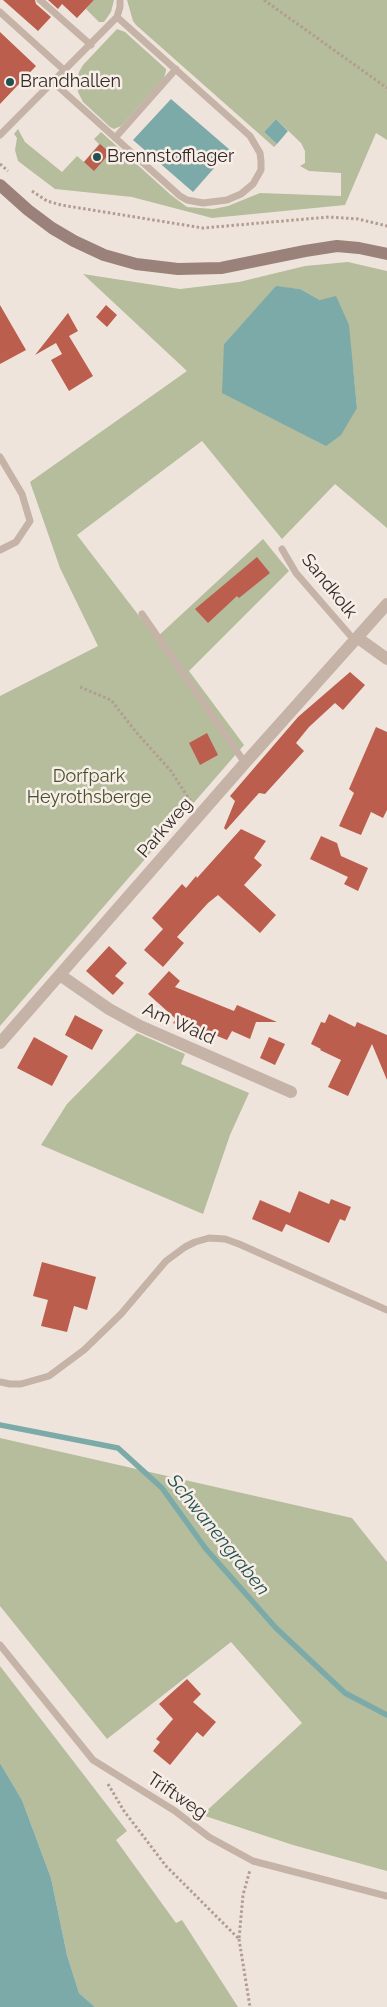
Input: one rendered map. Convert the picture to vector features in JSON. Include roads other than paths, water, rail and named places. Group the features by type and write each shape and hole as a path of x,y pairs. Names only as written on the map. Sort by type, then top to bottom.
{"street":[{"path":"0,185 28,210 52,228 74,241 104,255 136,264 178,269 221,268 337,246 359,248 387,254"},
{"name":"Parkweg","path":"0,1044 387,604"},
{"path":"356,640 387,659"},
{"name":"Am Wald","path":"60,975 108,1009 140,1026 291,1092"}],"lane":[{"path":"40,0 91,45"},
{"path":"0,135 117,17 120,0"},
{"path":"0,12 64,70"},
{"path":"53,82 180,196 187,200 203,203 227,200 240,194 253,184 261,170 260,152 256,143 117,17"},
{"path":"115,138 176,70"},
{"path":"0,457 22,494 30,521 16,542 0,550"},
{"name":"Sandkolk","path":"282,549 296,572 356,640"},
{"path":"142,614 246,763"},
{"path":"0,1382 21,1384 49,1376 84,1350 121,1314 166,1262 185,1247 209,1238 225,1239 240,1244 387,1310"},
{"name":"Triftweg","path":"0,1645 93,1760 175,1811 209,1837 252,1861 387,1896"}],"water":[{"path":"171,99 230,150 193,192 133,140"},
{"path":"276,119 288,131 277,144 264,132"},
{"path":"276,286 300,289 320,300 336,296 349,325 357,408 341,435 326,446 222,393 224,344"},
{"path":"0,1763 22,1800 51,1878 67,1955 79,1993 95,2007 0,2007"}],"waterway":[{"name":"Schwanengraben","path":"0,1425 118,1448 162,1488 206,1549 276,1628 345,1693 387,1715"}],"place":[{"name":"Brandhallen","path":"10,82"},
{"name":"Brennstofflager","path":"97,157"}],"park label":[{"name":"Dorfpark Heyrothsberge","path":"89,788"}]}
